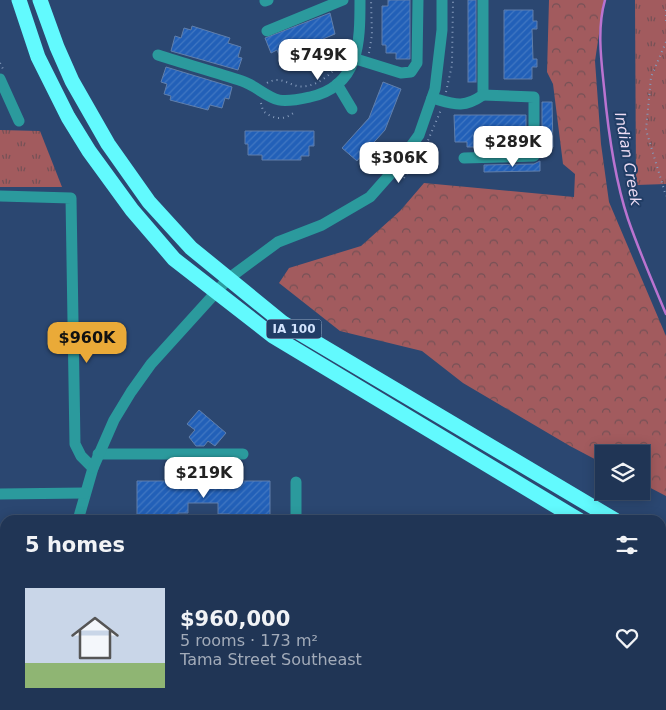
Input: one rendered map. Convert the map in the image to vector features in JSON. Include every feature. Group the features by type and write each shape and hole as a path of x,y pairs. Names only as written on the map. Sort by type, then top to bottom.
{"highway":[{"name":"IA 100","path":"19,0 38,57 68,117 89,152 149,232 174,259 214,293 282,342 571,515"},
{"name":"IA 100","path":"40,0 72,81 108,144 129,176 166,222 191,248 283,322 607,515"}],"street":[{"path":"267,31 343,0"},
{"path":"158,55 245,82 279,100 300,99 320,95 337,84 361,60 360,0"},
{"path":"361,60 400,73 407,73 414,69 417,62 418,0"},
{"path":"79,515 98,454 114,420 146,371 214,293 228,279 278,242 322,225 370,197 393,171 419,135 435,89 442,30 442,0"},
{"path":"483,95 484,0"},
{"path":"337,84 352,109"},
{"path":"1,86 19,121"},
{"path":"432,98 459,105 472,103 483,95 534,97 534,156 464,158"},
{"path":"0,196 71,198 75,444 82,456 93,468"},
{"path":"98,454 243,454"},
{"path":"296,482 296,515"},
{"path":"0,494 85,493"}],"path":[{"path":"361,60 372,35 371,0"},
{"path":"666,10 666,23"},
{"path":"666,42 651,77 646,130 666,196"},
{"path":"297,109 286,118 271,117 262,107 262,90 274,80 282,80 298,86 314,83 332,72 343,58"}],"green space":[{"path":"549,0 604,0 595,61 601,144 609,202 666,336 666,496 650,488 650,445 595,445 595,459 463,383 422,351 340,331 279,283 289,268 361,246 400,211 424,183 574,197 575,174 563,164 553,84 547,72"},
{"path":"635,0 666,0 666,184 636,185"},
{"path":"0,130 40,131 62,187 0,187"}],"building":[{"path":"388,0 410,0 410,59 396,59 396,53 386,53 386,45 382,45 382,6 388,6"},
{"path":"468,0 476,0 476,82 468,82"},
{"path":"504,10 533,10 533,21 537,21 537,29 532,29 533,59 537,59 537,67 532,67 532,79 504,79"},
{"path":"330,13 335,34 323,39 325,44 289,60 288,57 281,60 277,50 271,53 265,38"},
{"path":"192,26 230,38 228,43 241,47 238,57 242,58 238,70 171,51 175,36 181,38 184,28 191,30"},
{"path":"166,67 232,87 229,99 225,98 222,108 210,105 208,110 170,100 171,96 164,94 167,84 161,82"},
{"path":"383,82 401,89 385,130 357,161 342,148 369,118"},
{"path":"542,102 552,102 553,147 542,147"},
{"path":"454,115 526,115 526,143 515,143 515,147 507,147 507,142 486,142 474,143 474,147 467,147 467,142 455,142"},
{"path":"245,131 314,131 314,146 309,146 309,156 301,156 301,160 262,160 262,155 248,155 248,144 245,144"},
{"path":"540,161 540,171 484,172 484,165 534,164"},
{"path":"199,410 226,433 215,446 208,441 204,446 196,446 189,437 195,430 187,424"},
{"path":"137,481 270,481 270,515 218,514 218,503 188,503 188,513 178,513 178,515 137,515"}],"waterway":[{"name":"Indian Creek","path":"605,0 600,32 601,55 607,120 615,170 628,219 666,314"}]}
